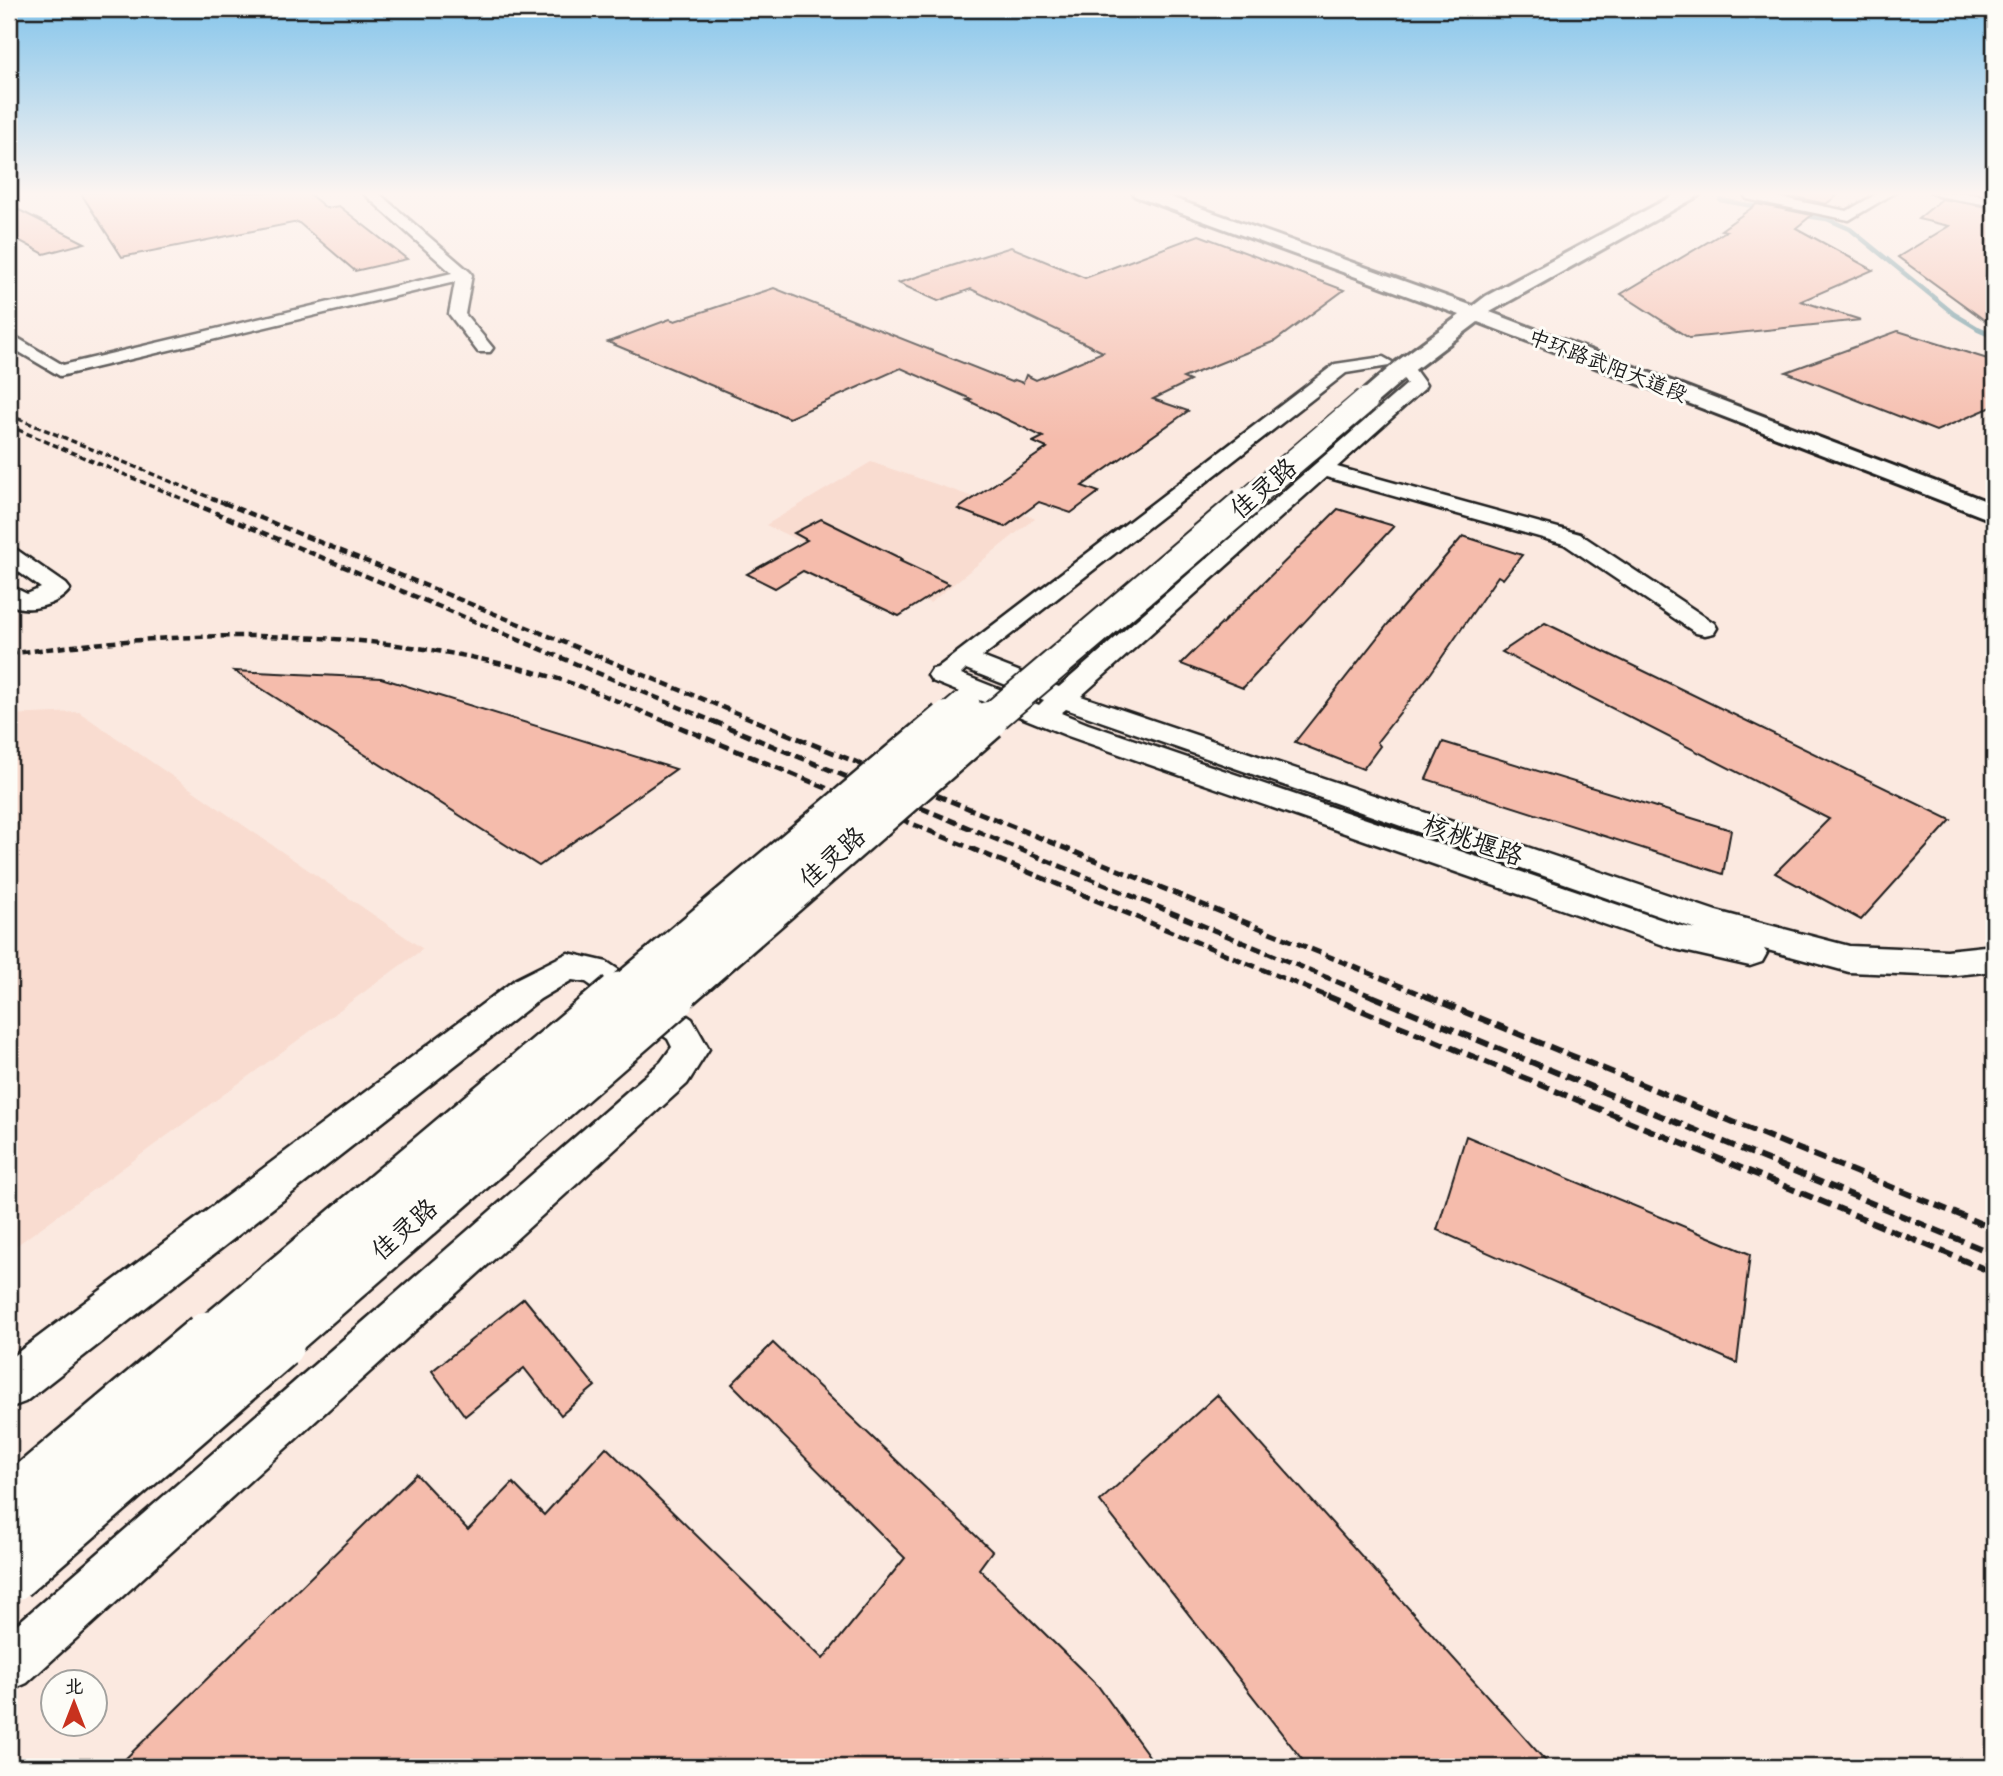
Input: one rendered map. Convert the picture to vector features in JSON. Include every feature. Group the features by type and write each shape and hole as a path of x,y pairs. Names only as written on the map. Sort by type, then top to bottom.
{"main road":[{"name":"中环路武阳大道段","path":"1368,275 1474,313 1994,513"},
{"name":"中环路武阳大道段","path":"1426,275 1839,431"},
{"name":"佳灵路","path":"9,1572 1007,705 1394,364 1493,300 1539,275"},
{"path":"1421,321 1439,301 1461,287"},
{"name":"佳灵路","path":"1394,364 1402,342"},
{"name":"佳灵路","path":"9,1510 980,694 1354,398"}],"street":[{"path":"9,338 60,371 464,275 457,314 484,348"},
{"path":"9,318 85,366"},
{"path":"1052,707 1417,385 1394,364 1341,368 963,659 1052,707 1675,937 1763,956 1947,963 1994,958"},
{"path":"1322,469 1572,539 1706,628"},
{"path":"9,555 58,589 40,599 23,602 9,592"},
{"path":"9,1386 517,998 568,966 595,971 680,1029 691,1049 674,1073 9,1665"}],"shaded area":[{"path":"871,462 1035,518 930,603 766,525"},
{"path":"79,712 423,949 9,1251 9,715"}],"building":[{"path":"923,275 1078,275 1085,278 1093,275 1304,275 1344,290 1275,341 1183,378 1190,381 1153,399 1188,411 1082,486 1099,492 1071,513 1039,502 1005,527 958,509 1047,448 1033,442 1043,437 967,400 971,399 901,368 789,418 608,342 670,319 675,321 774,288 1011,382 1015,380 1023,383 1026,375 1036,380 1103,352 971,289 938,301 898,283"},
{"path":"1653,275 1862,275 1801,301 1861,320 1689,338 1621,294"},
{"path":"1923,275 1994,275 1994,327"},
{"path":"1898,331 1994,361 1994,406 1936,431 1786,372"},
{"path":"1338,509 1394,526 1243,688 1181,664"},
{"path":"821,519 949,584 899,616 803,571 775,588 747,574 807,540 794,533"},
{"path":"1463,536 1522,555 1503,579 1498,576 1431,673 1377,742 1380,746 1363,769 1295,742 1388,624"},
{"path":"1545,623 1951,820 1861,920 1775,873 1829,819 1502,652"},
{"path":"234,671 381,678 676,769 539,866"},
{"path":"1443,742 1731,830 1723,874 1426,779"},
{"path":"1466,1136 1750,1254 1737,1363 1437,1230"},
{"path":"524,1298 595,1386 561,1415 524,1368 465,1416 432,1371"},
{"path":"773,1343 992,1551 979,1569 1098,1686 1157,1767 117,1767 416,1474 468,1530 513,1483 544,1515 606,1447 823,1659 905,1558 732,1384"},
{"path":"1217,1395 1551,1767 1308,1767 1100,1501"}],"waterway":[{"path":"1906,275 1954,314 1981,330"},
{"path":"1981,330 1994,336"}],"railway":[{"path":"9,415 228,505"},
{"path":"9,426 197,505"},
{"path":"192,503 717,723"},
{"path":"224,503 761,723"},
{"path":"9,654 211,636 346,640 412,647 545,675 669,723"},
{"path":"665,721 1331,998"},
{"path":"713,721 1376,998"},
{"path":"756,721 1430,998"},
{"path":"1327,996 1994,1273"},
{"path":"1372,996 1994,1254"},
{"path":"1426,996 1994,1229"}]}
